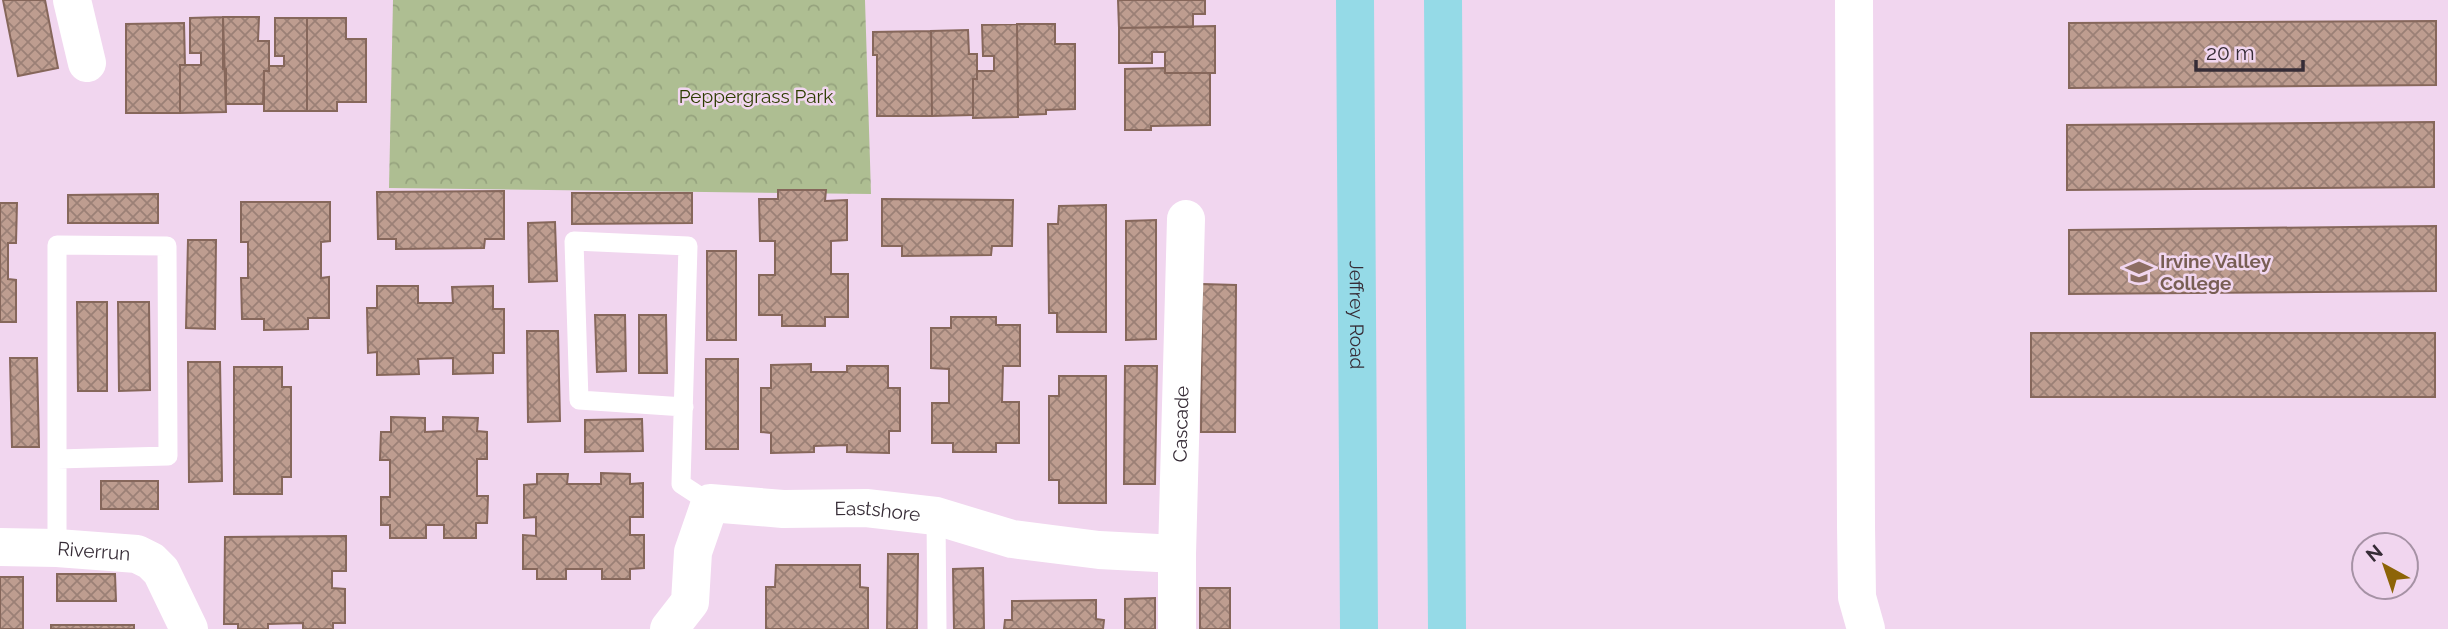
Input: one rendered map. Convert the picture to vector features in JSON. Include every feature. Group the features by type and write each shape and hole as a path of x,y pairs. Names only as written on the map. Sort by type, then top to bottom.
{"main road":[{"name":"Jeffrey Road","path":"1355,0 1359,629"},
{"path":"1443,0 1447,629"}],"street":[{"path":"72,0 87,63"},
{"path":"1854,0 1857,597 1866,629"},
{"name":"Cascade","path":"1177,629 1186,219"},
{"path":"669,629 690,602 693,552 710,503"},
{"name":"Eastshore","path":"710,503 783,509 866,508 936,516 1012,539 1099,550 1177,554"},
{"name":"Riverrun","path":"0,547 137,554 151,561 161,571 188,629"}],"lane":[{"path":"684,407 579,400 575,241 688,246 684,407 681,484 710,503"},
{"path":"57,459 168,456 167,246 57,245 57,459 57,548"},
{"path":"936,516 937,629"}],"green space":[{"name":"Peppergrass Park","path":"393,0 865,0 871,194 389,188"}],"building":[{"path":"3,0 45,0 58,68 18,76"},
{"path":"1118,0 1205,0 1205,14 1193,14 1193,27 1119,28"},
{"path":"223,17 226,112 180,113 180,65 201,65 201,53 190,53 190,18"},
{"path":"223,17 259,17 258,41 269,41 269,71 264,71 263,104 226,104"},
{"path":"275,18 307,18 307,111 264,111 264,71 269,71 269,66 284,66 284,56 275,56"},
{"path":"307,18 346,18 346,39 366,39 366,102 337,102 337,111 307,111"},
{"path":"2436,21 2436,85 2069,88 2069,23"},
{"path":"184,23 185,65 180,65 180,113 126,113 126,24"},
{"path":"1017,24 1018,117 973,118 973,79 977,79 977,71 994,71 994,56 983,56 982,25"},
{"path":"1017,24 1055,24 1055,44 1075,44 1075,109 1018,115"},
{"path":"1215,26 1215,73 1165,73 1165,52 1152,52 1152,63 1119,63 1119,28"},
{"path":"968,30 969,54 977,54 977,79 973,79 973,115 932,116 931,31"},
{"path":"931,31 932,116 877,116 877,55 873,55 873,32"},
{"path":"1165,68 1165,73 1210,73 1210,125 1151,126 1151,130 1125,130 1125,69"},
{"path":"2434,122 2434,187 2067,190 2067,125"},
{"path":"778,190 826,190 825,201 847,200 847,240 831,241 831,274 848,274 848,317 825,317 825,326 782,326 782,315 759,315 759,275 775,275 775,241 760,241 759,199 778,199"},
{"path":"504,191 504,239 485,239 484,248 396,249 396,239 378,239 377,192"},
{"path":"572,193 692,193 692,223 572,224"},
{"path":"158,194 158,223 68,223 68,195"},
{"path":"882,199 1013,200 1012,246 992,246 991,255 902,256 902,246 882,246"},
{"path":"241,202 330,202 330,241 321,242 321,278 329,277 329,318 308,318 308,329 264,330 264,319 242,319 241,278 248,278 248,242 241,242"},
{"path":"0,203 17,203 16,243 8,243 8,279 16,280 16,322 0,322"},
{"path":"1106,205 1106,332 1057,332 1057,313 1049,313 1048,224 1058,224 1059,206"},
{"path":"1156,220 1156,339 1126,340 1126,221"},
{"path":"555,222 557,281 529,282 528,223"},
{"path":"2436,226 2436,291 2069,294 2069,230"},
{"path":"188,240 216,240 215,329 186,328"},
{"path":"707,251 736,251 736,340 707,340"},
{"path":"1202,284 1236,285 1235,432 1201,432"},
{"path":"377,286 418,286 418,303 453,303 452,287 493,286 493,309 504,309 504,353 493,353 493,373 453,374 453,358 418,359 419,374 377,375 377,352 368,353 367,308 377,308"},
{"path":"77,302 107,302 107,391 78,391"},
{"path":"118,302 149,302 150,390 119,391"},
{"path":"595,315 625,315 626,371 597,372"},
{"path":"639,315 666,315 667,373 639,373"},
{"path":"951,317 996,317 996,325 1020,325 1020,366 1003,366 1002,402 1019,402 1019,443 996,443 996,452 953,452 953,443 932,443 932,403 949,403 949,369 931,368 931,328 951,328"},
{"path":"527,331 558,331 560,421 528,422"},
{"path":"2031,333 2435,333 2435,397 2031,397"},
{"path":"10,358 37,358 39,447 12,447"},
{"path":"706,359 738,359 738,449 706,449"},
{"path":"188,362 220,362 222,481 189,482"},
{"path":"811,364 811,372 847,372 847,366 888,366 888,388 900,388 900,431 889,431 889,453 847,452 847,445 814,446 814,452 771,453 771,433 761,432 761,388 771,388 771,365"},
{"path":"1125,366 1157,366 1155,484 1124,484"},
{"path":"234,367 282,367 282,387 291,387 291,477 282,477 282,494 234,494"},
{"path":"1059,376 1106,376 1106,503 1059,503 1059,480 1049,480 1049,396 1059,396"},
{"path":"391,417 425,418 425,432 443,431 443,417 478,418 477,431 487,432 487,459 477,459 477,496 488,496 487,523 476,523 476,538 444,538 444,525 426,525 426,538 390,538 390,525 381,525 381,497 390,497 390,460 380,460 381,432 391,432"},
{"path":"642,419 643,451 585,452 585,420"},
{"path":"601,473 630,474 630,484 643,483 643,517 630,517 630,535 644,535 644,568 630,569 630,579 602,579 602,569 566,569 566,579 537,579 537,569 523,569 523,535 536,536 536,517 524,518 524,485 537,484 537,474 568,474 567,484 601,484"},
{"path":"101,481 158,481 158,509 101,509"},
{"path":"346,536 346,571 332,571 332,588 345,589 345,623 333,623 333,629 303,629 303,623 268,624 268,629 238,629 238,624 224,624 225,537"},
{"path":"888,554 918,554 917,629 887,629"},
{"path":"776,565 860,565 860,587 868,588 868,629 766,629 766,587 775,587"},
{"path":"983,568 984,629 954,629 953,569"},
{"path":"57,574 115,574 116,601 57,601"},
{"path":"0,577 23,577 23,629 0,629"},
{"path":"1200,588 1230,588 1230,629 1200,629"},
{"path":"1155,598 1155,629 1125,629 1125,599"},
{"path":"1096,600 1096,619 1104,620 1103,629 1004,629 1005,620 1012,620 1012,601"},
{"path":"51,625 134,625 134,629 51,629"}],"place":[{"name":"Irvine Valley College","path":"2139,272"}]}
